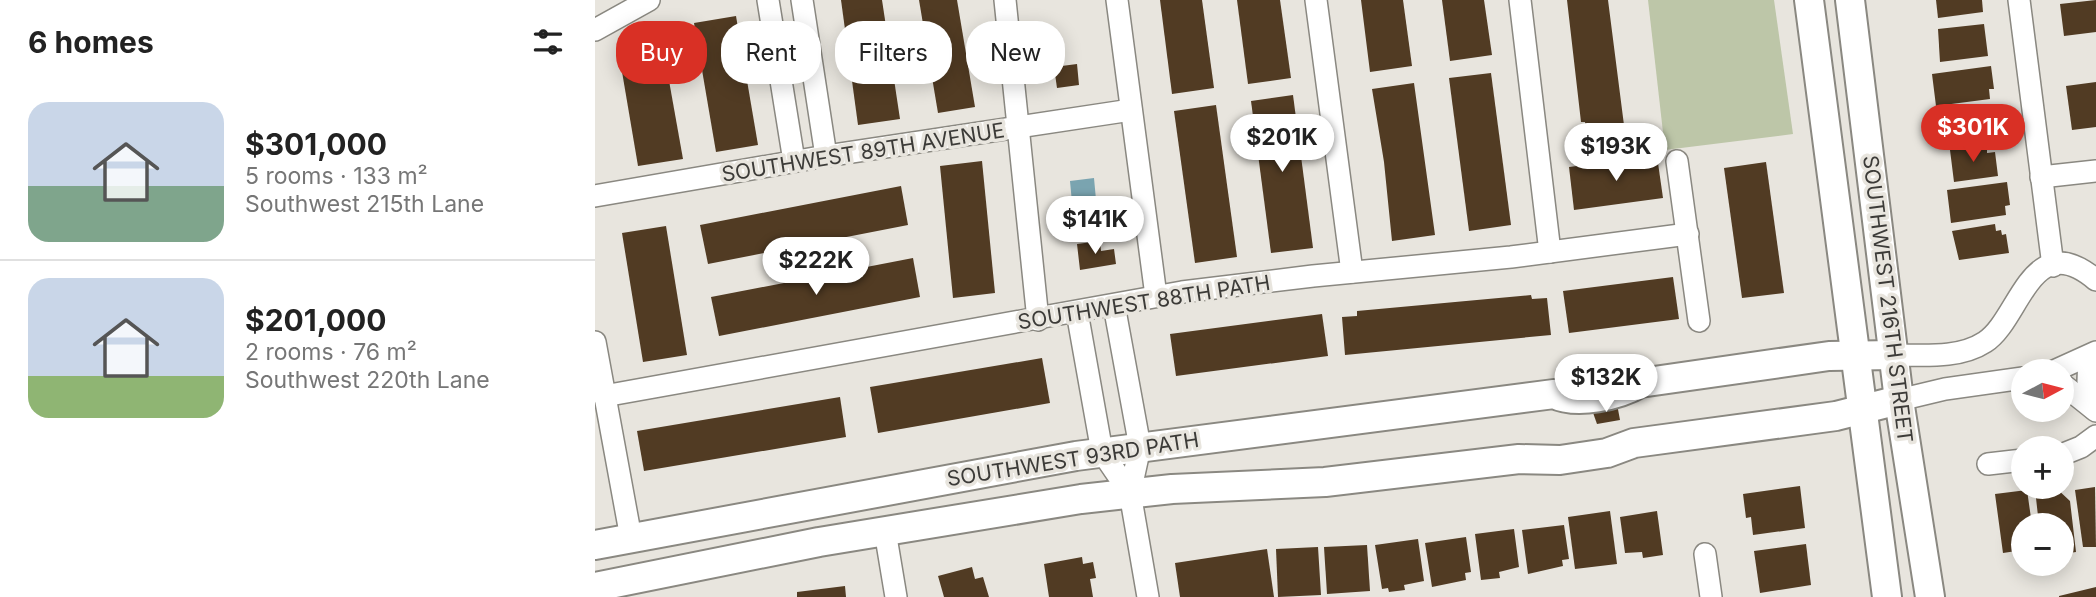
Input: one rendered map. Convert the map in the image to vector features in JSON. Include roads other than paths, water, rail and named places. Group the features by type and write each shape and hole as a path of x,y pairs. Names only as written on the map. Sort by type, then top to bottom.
{"street":[{"path":"595,30 649,0"},
{"path":"768,0 794,161"},
{"path":"802,0 826,156"},
{"path":"1005,0 1038,320"},
{"path":"1117,0 1156,296"},
{"path":"1316,0 1352,272"},
{"path":"1520,0 1550,252"},
{"name":"SOUTHWEST 216TH STREET","path":"1809,0 1887,597"},
{"name":"SOUTHWEST 216TH STREET","path":"1850,0 1899,400 1930,597"},
{"path":"2019,0 2053,266"},
{"name":"SOUTHWEST 89TH AVENUE","path":"595,196 794,161 1131,110"},
{"path":"1678,161 1699,321"},
{"path":"2041,177 2096,171"},
{"name":"SOUTHWEST 88TH PATH","path":"604,396 1038,320 1156,296 1688,234"},
{"path":"1894,355 1952,353 1980,345 1998,330 2029,280 2041,270 2053,266 2079,270 2096,280"},
{"path":"1114,304 1140,447 1130,493 1148,597"},
{"path":"1077,312 1102,452 1130,493"},
{"path":"595,342 631,538"},
{"name":"SOUTHWEST 93RD PATH","path":"595,545 1102,452 1554,394 1566,400 1625,392 1640,383 1855,354 1894,355"},
{"path":"2074,361 2092,355 2088,381 2095,410"},
{"path":"1899,400 1945,389 2011,380"},
{"path":"2074,393 2095,410"},
{"name":"SOUTHWEST 93RD PATH","path":"595,587 642,587 885,531 1130,493 1325,482 1519,459 1558,445 1605,437 1634,443 1836,416 1899,400"},
{"path":"2074,450 2096,436"},
{"path":"1988,464 2011,461"},
{"path":"885,531 896,597"},
{"path":"1705,554 1705,596"}],"water":[{"path":"1094,178 1099,232 1075,235 1070,181"}]}
